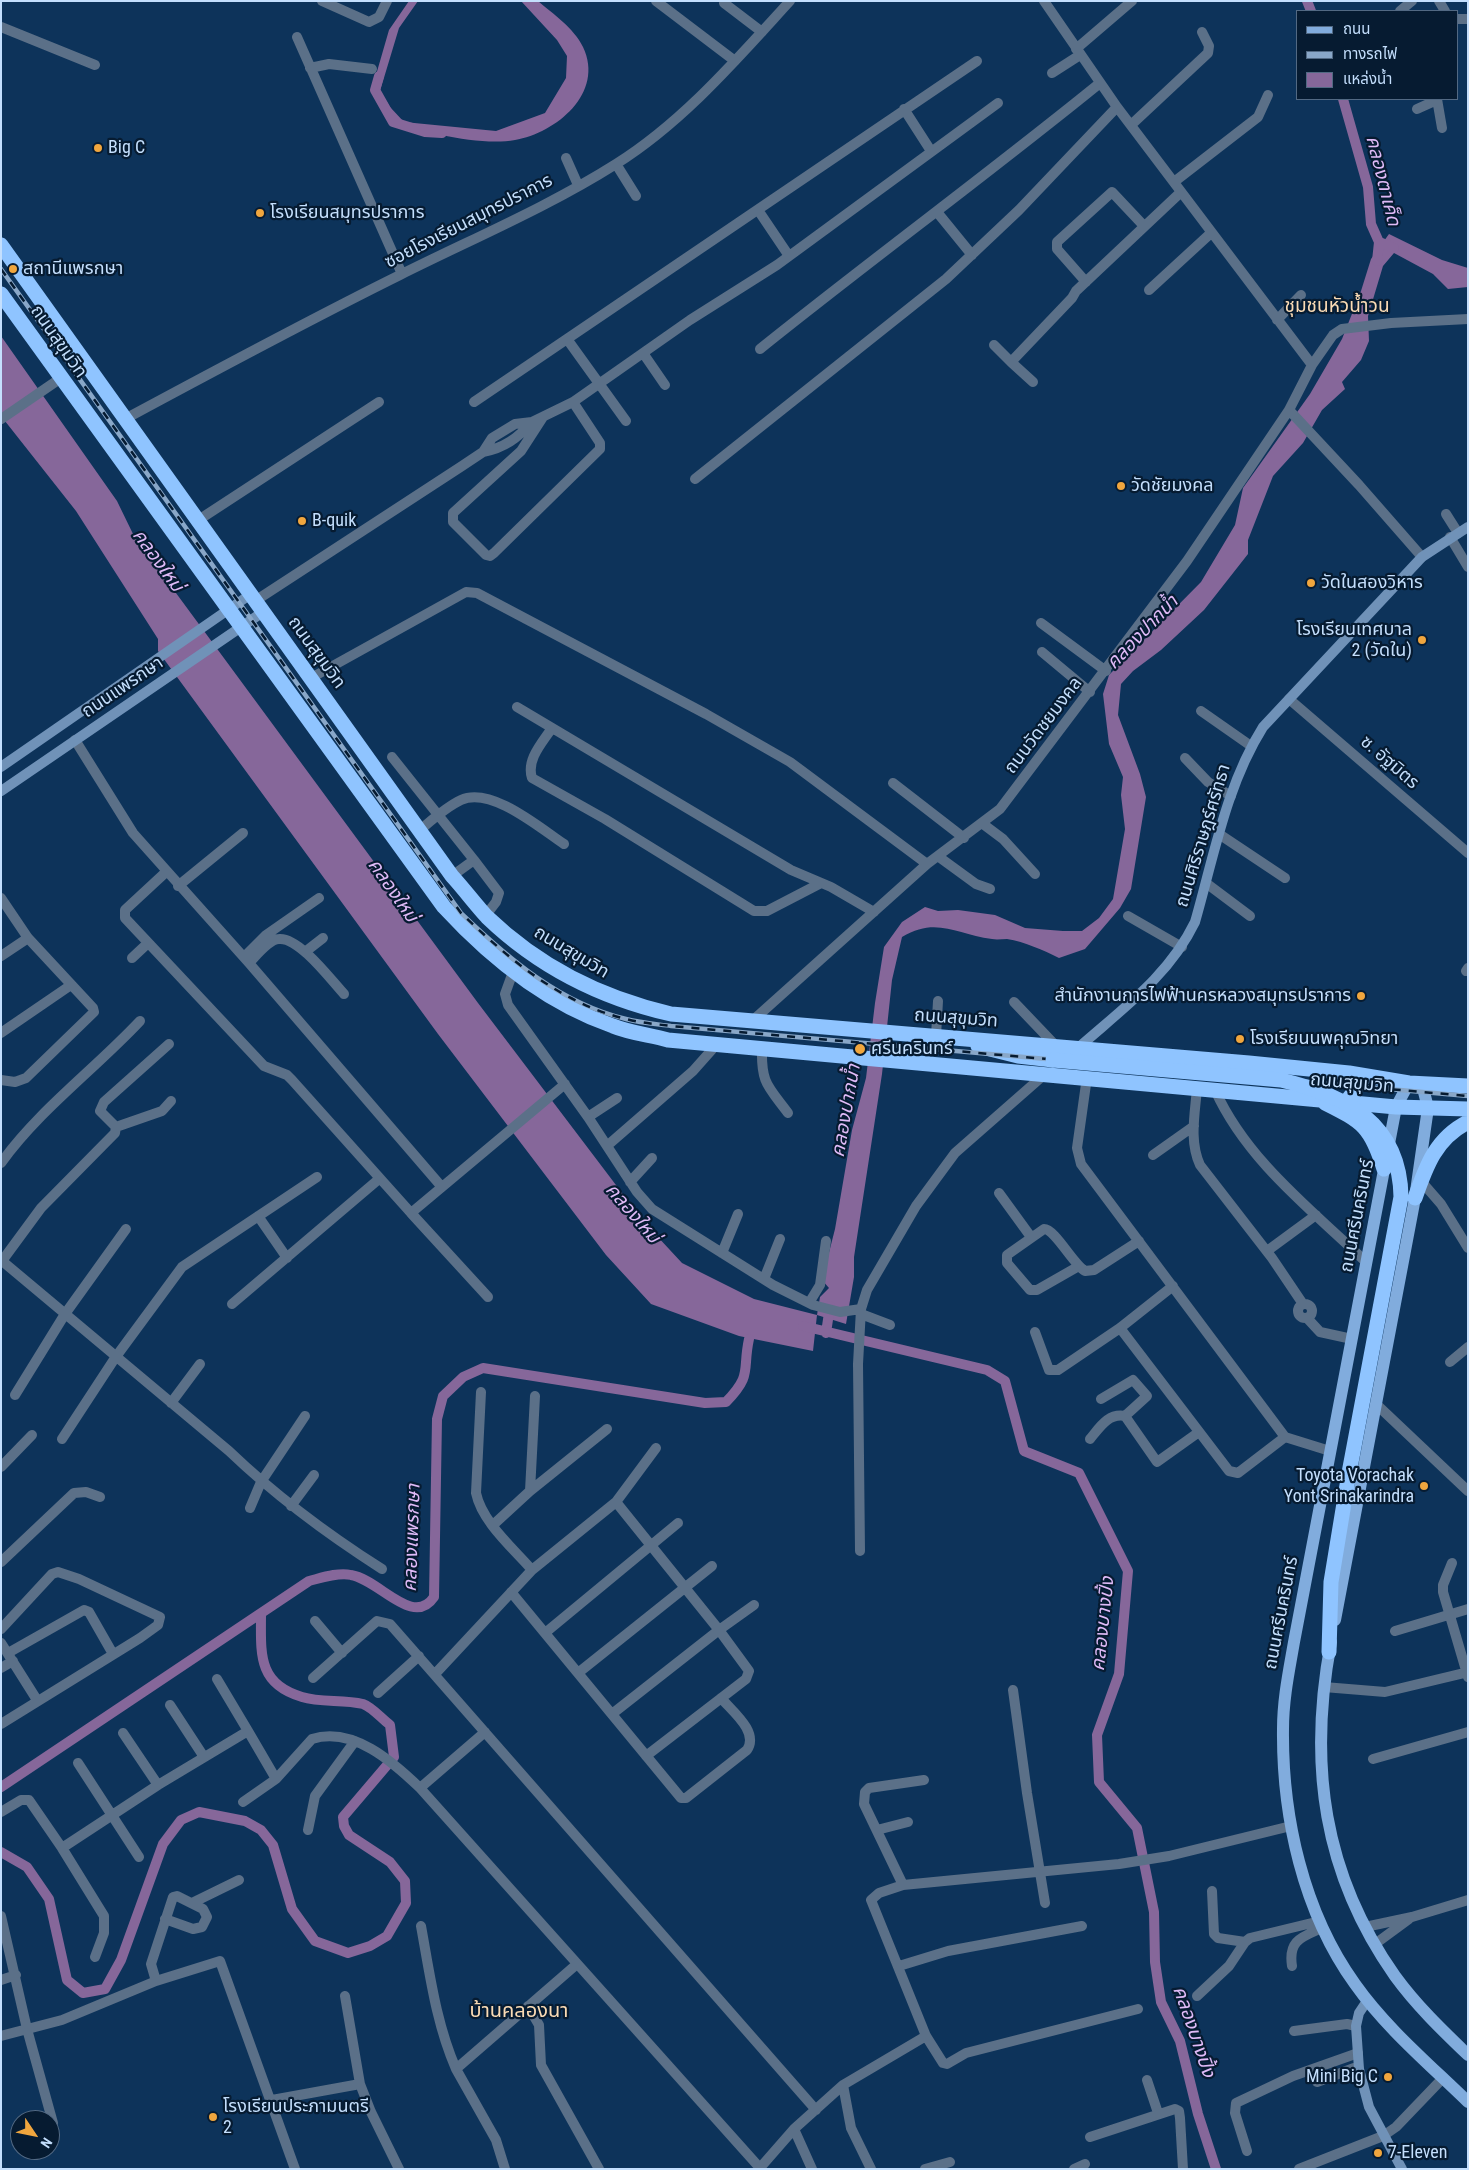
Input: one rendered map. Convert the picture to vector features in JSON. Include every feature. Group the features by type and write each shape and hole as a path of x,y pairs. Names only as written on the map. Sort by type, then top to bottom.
{"highway":[{"name":"ถนนสุขุมวิท","path":"1,245 452,876 486,915 510,937 542,961 572,979 636,1006 671,1014 750,1023 955,1038 1000,1052 1052,1060 1087,1078 1396,1107 1468,1109"},
{"name":"ถนนสุขุมวิท","path":"1,294 228,611 444,907 466,932 513,972 580,1013 614,1027 668,1040 916,1062 1052,1060 1078,1048 1349,1073 1415,1083 1468,1086"},
{"path":"176,537 198,521"},
{"path":"1052,1060 1281,1080 1313,1087 1360,1111 1380,1130 1398,1167 1401,1197 1349,1472 1331,1582 1329,1652"},
{"path":"1346,1102 1356,1088 1355,1080 1349,1073"},
{"path":"1316,1099 1355,1118 1366,1128 1374,1139 1384,1169"},
{"path":"1415,1198 1420,1181 1434,1150 1446,1136 1468,1122"}],"main road":[{"name":"ถนนศรีนครินทร์","path":"1415,1083 1396,1107 1330,1451 1286,1688 1283,1728 1284,1768 1291,1826 1308,1890 1321,1925 1338,1958 1367,2001 1468,2102"},
{"path":"1415,1083 1428,1108 1415,1198 1329,1652 1319,1752 1326,1815 1336,1858 1365,1927 1392,1972 1414,1999 1468,2055"},
{"path":"1374,1227 1383,1220 1394,1220 1403,1227 1407,1239"}],"street":[{"path":"322,1 369,22 379,17 387,1"},
{"path":"656,1 735,61"},
{"name":"ซอยโรงเรียนสมุทรปราการ","path":"125,419 285,333 523,216 616,164 669,124 735,61 790,1"},
{"path":"1052,74 1132,1"},
{"path":"1401,10 1412,1"},
{"path":"1047,2 1078,52 1117,107 1312,365"},
{"path":"724,3 762,32"},
{"path":"1,27 95,65"},
{"path":"1131,126 1208,53 1209,46 1202,32"},
{"path":"297,38 402,274"},
{"path":"474,402 977,61"},
{"path":"310,68 329,64 372,69"},
{"path":"760,349 1100,83"},
{"path":"1174,182 1258,116 1268,95"},
{"path":"1417,110 1437,100 1442,128"},
{"path":"256,602 483,452 498,449 520,436 532,422 573,402 600,384 642,353 789,256 998,103"},
{"path":"695,479 852,356 946,279 1020,210 1117,107"},
{"path":"904,109 931,151"},
{"path":"566,158 578,185"},
{"path":"616,164 636,196"},
{"path":"1086,282 1057,249 1057,242 1112,192 1144,226"},
{"path":"1010,362 1086,282 1181,192"},
{"path":"758,210 789,256"},
{"path":"937,212 972,255"},
{"path":"1149,290 1211,233"},
{"path":"1277,320 1301,295"},
{"name":"ถนนวัดชยมงคล","path":"750,1023 927,864 983,824 1008,799 1187,561 1291,413 1312,365 1333,335 1342,330 1391,324 1468,319"},
{"path":"567,339 626,421"},
{"path":"994,344 1010,362 1033,382"},
{"path":"642,353 665,385"},
{"path":"1,419 61,378"},
{"path":"198,521 379,402"},
{"path":"543,417 521,451 453,513 453,522 486,555 490,556 494,553 600,448 600,443 573,402"},
{"path":"1291,413 1359,485 1422,557"},
{"path":"1446,514 1468,567"},
{"name":"ถนนศิริราษฎร์ศรัทธา","path":"1078,1048 1151,984 1182,947 1195,922 1231,796 1251,746 1264,727 1422,557 1468,527"},
{"path":"311,678 466,592 476,593 706,714 790,762 927,864"},
{"name":"ถนนแพรกษา","path":"1,767 228,611 256,602"},
{"name":"ถนนแพรกษา","path":"1,791 240,627 256,602"},
{"path":"1040,624 1106,671"},
{"path":"1042,652 1090,692"},
{"name":"ซ. อัฐมิตร","path":"1289,699 1468,853"},
{"path":"518,707 791,870 821,882 874,912"},
{"path":"1201,711 1251,746"},
{"path":"552,728 531,761 529,769 532,778 605,819 754,911 767,910 821,882"},
{"path":"76,740 133,833 178,886 247,960 441,1186"},
{"path":"392,756 499,892 496,902 486,915"},
{"path":"1185,758 1208,782 1231,796"},
{"path":"892,783 964,838"},
{"path":"420,830 462,799 472,797 490,799 510,808 564,844"},
{"path":"983,824 1003,839 1035,874"},
{"path":"178,886 243,833"},
{"path":"1219,834 1285,878"},
{"path":"939,857 976,884 990,889"},
{"path":"452,876 474,860"},
{"path":"166,872 125,910 124,914 148,943 264,1066 287,1075 292,1080 379,1179 488,1297"},
{"path":"1206,883 1250,916"},
{"path":"1,898 28,938 93,1008 93,1016 26,1078 14,1082 1,1080"},
{"path":"247,960 266,935 319,898"},
{"path":"1128,916 1182,947"},
{"path":"1,956 28,938"},
{"path":"247,960 279,938 292,943 305,952 344,994"},
{"path":"305,952 323,938"},
{"path":"132,958 148,943"},
{"path":"513,972 505,1000 608,1145 630,1182 652,1209 764,1279 811,1304 840,1312 860,1313 890,1325"},
{"path":"1,1033 71,985"},
{"path":"936,1036 938,1001"},
{"path":"860,1551 860,1313 872,1277 916,1206 939,1174 955,1153 1052,1060 1014,1002"},
{"path":"1,1163 28,1127 107,1056 140,1021"},
{"path":"116,1127 100,1111 100,1107 169,1044"},
{"path":"608,1145 687,1077 718,1044"},
{"path":"762,1048 762,1073 765,1082 788,1113"},
{"path":"1087,1078 1077,1148 1082,1164 1285,1437 1330,1451"},
{"path":"411,1213 565,1084"},
{"path":"1197,1088 1194,1153 1200,1165 1267,1251 1303,1304 1298,1312 1302,1318 1307,1318 1320,1332 1352,1339"},
{"path":"1215,1090 1234,1125 1246,1142 1316,1215 1367,1263"},
{"path":"588,1117 617,1098"},
{"path":"116,1127 162,1112 171,1101"},
{"path":"1153,1155 1194,1126"},
{"path":"116,1127 115,1133 41,1208 2,1260 115,1358 229,1451 261,1482 327,1534 382,1569"},
{"path":"630,1182 652,1158"},
{"path":"62,1439 115,1358 182,1266 316,1177"},
{"path":"232,1304 379,1179"},
{"path":"1420,1181 1441,1204 1468,1248"},
{"path":"998,1193 1031,1237"},
{"path":"722,1253 738,1214"},
{"path":"1267,1251 1316,1215"},
{"path":"258,1216 287,1258"},
{"path":"15,1395 65,1314 126,1229"},
{"path":"1078,1266 1037,1290 1030,1290 1007,1264 1006,1259 1031,1237 1048,1229 1078,1266 1085,1271 1094,1270 1139,1241"},
{"path":"764,1279 780,1239"},
{"path":"811,1304 820,1285 826,1241"},
{"path":"1035,1332 1045,1364 1049,1370 1053,1371 1065,1367 1120,1328 1173,1286"},
{"path":"1120,1328 1228,1471 1236,1474 1285,1437"},
{"path":"1450,1362 1468,1347"},
{"path":"171,1403 200,1364"},
{"path":"1101,1399 1133,1380 1147,1396 1125,1416"},
{"path":"481,1392 476,1492 482,1510 532,1570"},
{"path":"530,1491 535,1396"},
{"path":"1376,1404 1468,1491"},
{"path":"1090,1439 1109,1418 1117,1414 1125,1416 1157,1462 1199,1432"},
{"path":"250,1508 261,1482 305,1416"},
{"path":"493,1525 530,1491 607,1429"},
{"path":"1,1467 32,1435"},
{"path":"436,1674 532,1570 616,1502 656,1448"},
{"path":"291,1506 314,1475"},
{"path":"1,1562 74,1493 86,1492 100,1497"},
{"path":"616,1502 719,1630 749,1671 746,1679 646,1756"},
{"path":"545,1633 678,1523"},
{"path":"1324,1687 1385,1692 1467,1674 1443,1585 1452,1563"},
{"path":"578,1673 712,1566"},
{"path":"1,1629 52,1574 58,1572 160,1617 158,1625 1,1724"},
{"path":"511,1592 679,1797 686,1798 751,1745 751,1735 721,1698"},
{"path":"612,1714 754,1605"},
{"path":"1395,1630 1468,1609"},
{"path":"1,1668 11,1657 84,1610 89,1612 113,1654"},
{"path":"315,1621 342,1653"},
{"path":"313,1678 377,1621 390,1624 436,1674 816,2110"},
{"path":"1,1644 37,1700"},
{"path":"378,1693 419,1656"},
{"path":"217,1679 276,1779"},
{"path":"1013,1690 1045,1903"},
{"path":"170,1705 204,1757"},
{"path":"62,1848 158,1785 248,1731"},
{"path":"420,1788 485,1732"},
{"path":"1373,1759 1468,1732"},
{"path":"123,1733 158,1785"},
{"path":"244,1802 276,1779 312,1739 320,1737 354,1741 401,1769 760,2168 794,2129 843,2085 926,2036"},
{"path":"308,1830 315,1796 354,1741"},
{"path":"78,1763 139,1857"},
{"path":"904,1885 864,1804 865,1792 869,1788 924,1780"},
{"path":"1,1812 21,1800 29,1800 62,1848 104,1916 104,1933 95,1957"},
{"path":"877,1830 908,1822"},
{"path":"1138,2009 966,2054 947,2064 940,2061 926,2036 899,1966 871,1904 874,1897 879,1893 904,1885 1119,1864 1169,1856 1291,1826"},
{"path":"192,1903 239,1880"},
{"path":"1212,1891 1214,1934 1218,1938 1245,1942 1263,1934 1321,1925"},
{"path":"156,1982 151,1964 165,1919 175,1896 192,1903 206,1912 207,1917 202,1927 193,1930 165,1919"},
{"path":"1365,1927 1412,1917 1468,1900"},
{"path":"1,1916 27,2028 50,2110"},
{"path":"1375,1944 1412,1917"},
{"path":"1292,1966 1290,1956 1295,1944 1321,1925"},
{"path":"422,1926 434,2004 447,2047 456,2069 496,2140 505,2169"},
{"path":"899,1966 948,1951 1082,1926"},
{"path":"1197,1996 1230,1966 1245,1942"},
{"path":"1,2036 83,2013 156,1982 220,1961 272,2100 295,2169"},
{"path":"456,2069 577,1964"},
{"path":"1,1980 16,1975"},
{"path":"345,1996 360,2084 371,2112 399,2169"},
{"path":"1367,2001 1359,2013 1356,2026 1359,2069 1369,2107 1402,2169"},
{"path":"528,2006 540,2025 541,2065 599,2169"},
{"path":"1294,2031 1347,2024 1356,2026"},
{"path":"1247,2151 1235,2112 1236,2103 1293,2076 1358,2054"},
{"path":"1317,2082 1354,2068 1359,2069"},
{"path":"1300,2169 1383,2136 1396,2127 1443,2078"},
{"path":"1147,2080 1158,2113"},
{"path":"272,2100 360,2084"},
{"path":"843,2085 851,2128 871,2169"},
{"path":"1090,2137 1158,2113 1175,2109 1178,2111 1183,2169"},
{"path":"794,2129 812,2169"},
{"path":"925,2169 950,2162"},
{"path":"1074,2169 1085,2164"}],"water":[{"path":"409,1 418,1 399,28 380,91 390,107 404,122 496,131 545,113 566,78 567,56 557,40 521,1 538,1 563,22 579,40 588,64 587,80 582,95 573,108 560,120 531,136 515,140 469,140 436,134 392,120 375,90 376,75 389,30"},
{"path":"1389,234 1442,260 1468,268 1468,287 1448,289 1433,274 1394,253 1383,266 1368,316 1369,341 1361,360 1342,382 1345,389 1322,410 1303,443 1273,476 1248,540 1248,554 1204,610 1161,650 1133,671 1121,684 1118,715 1140,774 1146,797 1131,889 1120,908 1085,949 1059,958 1020,942 980,937 937,927 914,931 902,937 892,980 882,1074 854,1257 854,1277 846,1324 817,1315 820,1297 829,1288 822,1280 835,1229 852,1130 866,1078 884,947 902,922 925,907 938,911 958,910 995,915 1025,928 1063,931 1082,931 1099,918 1113,899 1125,829 1121,795 1123,777 1109,744 1103,694 1109,675 1201,582 1235,525 1243,488 1310,394 1342,339 1361,291 1371,259"},
{"name":"คลองใหม่","path":"1,336 117,501 134,536 478,1003 644,1222 682,1263 754,1299 817,1315 813,1351 739,1336 651,1304 606,1255 438,1034 158,651 158,639 76,511 1,416"}],"waterway":[{"name":"คลองตาเค็ด","path":"1307,1 1311,10"},
{"path":"379,76 375,90 393,122 425,132 442,133"},
{"name":"คลองตาเค็ด","path":"1343,100 1368,187 1371,224 1379,242"},
{"name":"คลองปากน้ำ","path":"1377,261 1379,242 1394,248"},
{"name":"คลองปากน้ำ","path":"826,1333 830,1306"},
{"name":"คลองบางปิ้ง","path":"803,1326 987,1370 1005,1381 1024,1451 1079,1473 1128,1571 1119,1674 1097,1735 1099,1782 1137,1828 1154,1912 1155,1962 1161,2002 1180,2041 1198,2114 1216,2169"},
{"name":"คลองแพรกษา","path":"1,1787 309,1581 335,1575 351,1575 362,1579 406,1605 416,1607 426,1605 434,1597 437,1419 443,1396 463,1377 483,1368 705,1403 726,1402 740,1385 743,1378 749,1339"},
{"path":"1,1852 27,1867 49,1899 67,1980 83,1993 105,1989 121,1960 163,1844 181,1820 199,1812 245,1821 261,1830 273,1845 292,1909 315,1941 348,1953 370,1946 387,1936 406,1903 405,1881 390,1862 349,1835 344,1826 343,1817 394,1757 390,1725 363,1704 309,1699 287,1691 277,1684 269,1675 262,1654 261,1614"}],"railway":[{"path":"1,269 461,913 517,963 557,991 602,1012 632,1020 671,1026 1468,1096"}],"place":[{"name":"Big C","path":"98,148"},
{"name":"โรงเรียนสมุทรปราการ","path":"260,213"},
{"name":"สถานีแพรกษา","path":"13,269"},
{"name":"วัดชัยมงคล","path":"1121,486"},
{"name":"B-quik","path":"302,521"},
{"name":"วัดในสองวิหาร","path":"1311,583"},
{"name":"โรงเรียนเทศบาล 2 (วัดใน)","path":"1422,640"},
{"name":"สำนักงานการไฟฟ้านครหลวงสมุทรปราการ","path":"1361,996"},
{"name":"โรงเรียนนพคุณวิทยา","path":"1240,1039"},
{"name":"ศรีนครินทร์","path":"860,1049"},
{"name":"Toyota Vorachak Yont Srinakarindra","path":"1424,1486"},
{"name":"Mini Big C","path":"1388,2077"},
{"name":"โรงเรียนประภามนตรี 2","path":"213,2117"},
{"name":"7-Eleven","path":"1378,2153"}],"district":[{"name":"ชุมชนหัวน้ำวน","path":"1337,307"},
{"name":"บ้านคลองนา","path":"519,2012"}]}
